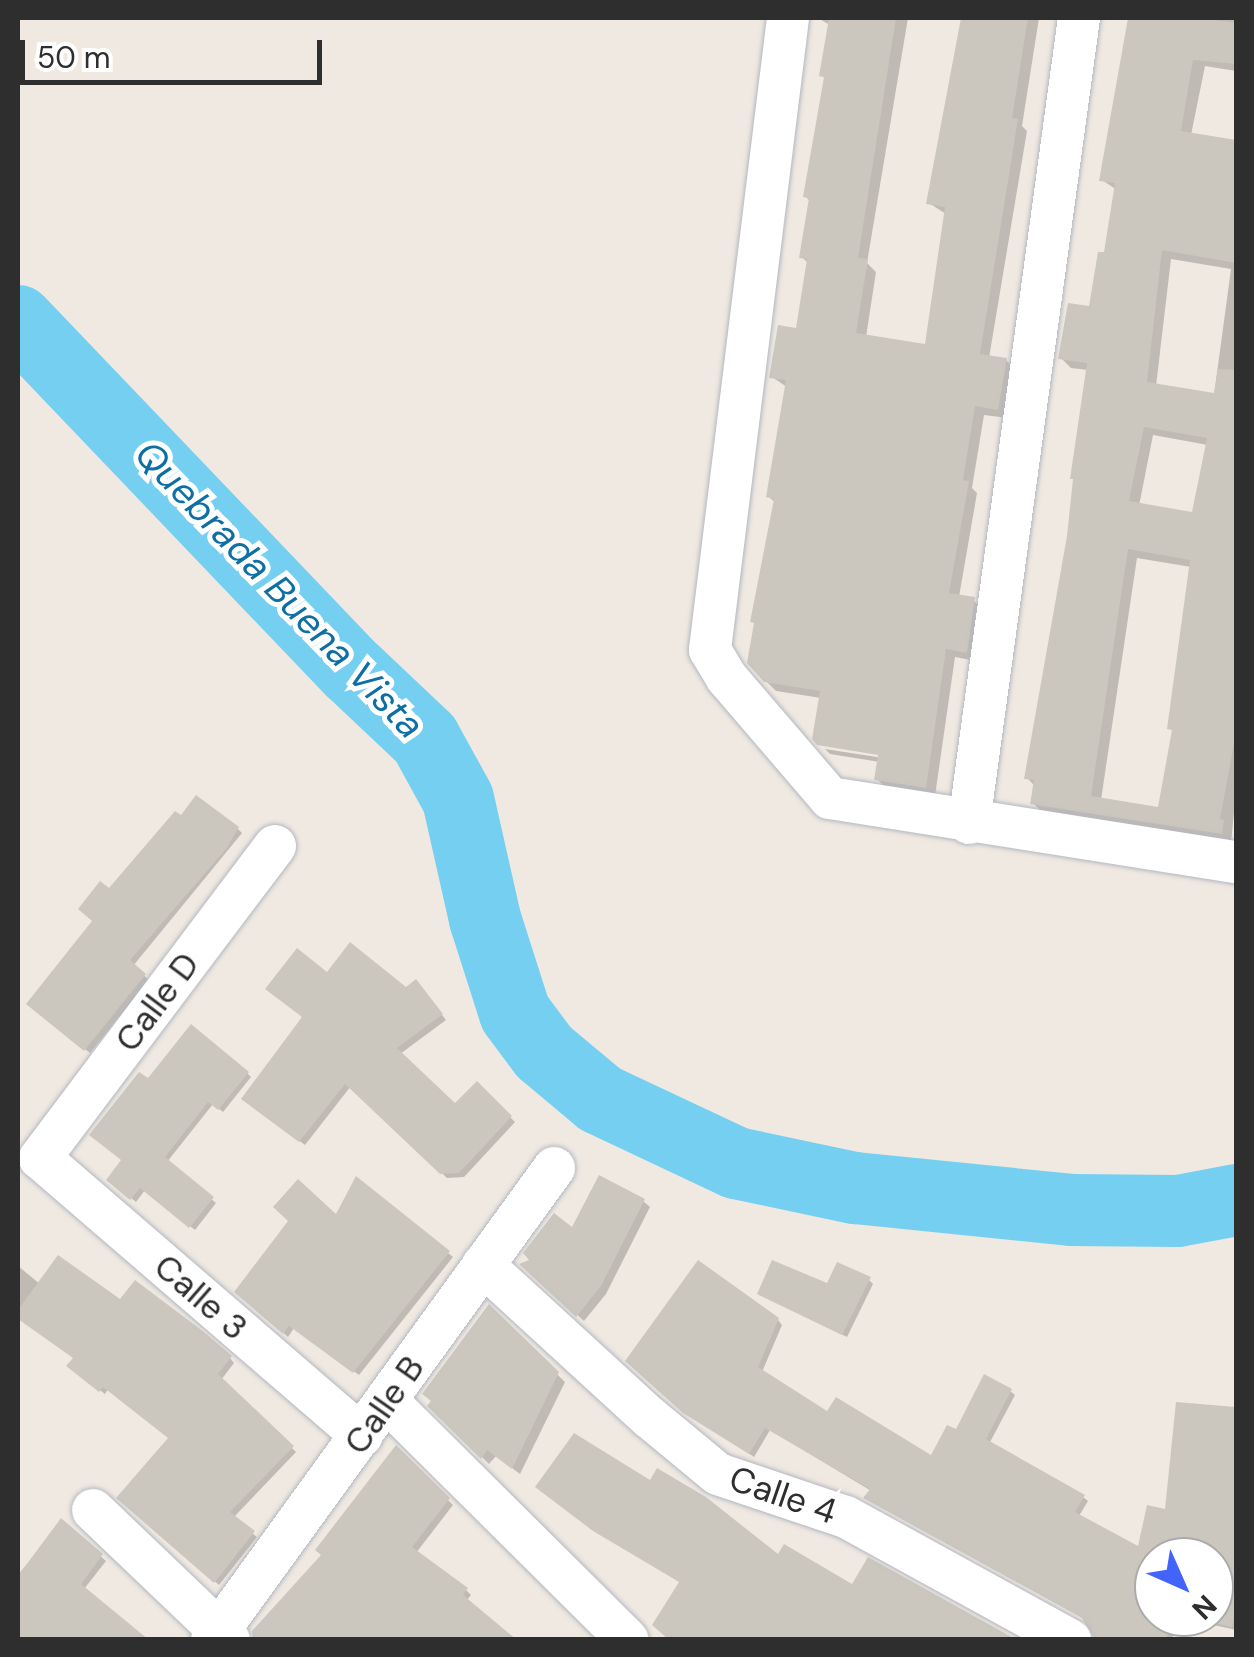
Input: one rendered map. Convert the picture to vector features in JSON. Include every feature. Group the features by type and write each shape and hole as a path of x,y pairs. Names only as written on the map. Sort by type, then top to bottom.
{"street":[{"path":"788,18 710,650 726,678 830,798 1236,862"},
{"path":"970,823 1079,18"},
{"name":"Calle D","path":"40,1158 275,846"},
{"name":"Calle 3","path":"40,1158 362,1436"},
{"name":"Calle B","path":"220,1636 554,1168"},
{"name":"Calle 4","path":"484,1266 648,1417 718,1474 846,1517 1070,1640"},
{"path":"387,1401 628,1640"},
{"path":"92,1510 220,1636"}],"building":[{"path":"829,18 896,18 858,258 868,259 856,333 925,344 945,207 926,204 961,18 1028,18 1012,118 1018,119 980,354 1007,358 998,410 975,406 963,480 969,481 949,593 975,597 967,653 946,649 926,788 874,780 878,755 817,745 812,739 820,691 764,682 747,663 754,623 750,622 774,499 766,497 786,380 769,378 778,325 796,328 807,259 799,258 809,198 803,197 824,77 819,76"},
{"path":"1128,18 1202,18 1236,23 1236,64 1193,60 1181,131 1236,140 1236,263 1162,250 1147,382 1214,393 1218,369 1236,370 1236,733 1220,819 1224,820 1222,834 1030,804 1034,780 1024,779 1067,536 1070,479 1087,363 1058,359 1068,303 1089,306 1098,252 1104,252 1115,183 1099,181","holes":["1144,427 1207,438 1192,512 1129,501","1128,549 1190,560 1167,729 1172,730 1158,807 1091,796"]},
{"path":"196,795 239,827 226,849 130,960 146,974 84,1051 26,1004 92,921 78,909 100,881 109,888 175,811 181,815"},
{"path":"350,942 406,987 416,979 443,1014 397,1048 455,1103 477,1081 512,1116 459,1173 440,1174 345,1084 299,1142 241,1099 302,1017 265,989 297,948 327,972"},
{"path":"191,1024 249,1072 218,1110 208,1102 165,1157 214,1197 189,1228 140,1188 130,1200 106,1180 121,1160 89,1135 139,1072 148,1078"},
{"path":"599,1175 645,1199 601,1286 576,1317 519,1264 529,1260 523,1253 554,1213 572,1227"},
{"path":"356,1176 450,1251 353,1373 289,1326 283,1334 234,1292 288,1221 273,1207 298,1179 336,1214"},
{"path":"58,1255 120,1299 135,1280 204,1332 232,1356 218,1374 294,1446 230,1512 255,1531 214,1583 116,1498 168,1438 103,1387 99,1392 66,1366 73,1358 18,1319 18,1310"},
{"path":"698,1260 779,1318 758,1367 827,1411 836,1397 931,1455 947,1425 956,1429 984,1374 1012,1389 986,1439 1085,1495 1075,1512 1134,1544 1134,1637 1167,1637 1095,1640 1082,1618 863,1498 870,1489 765,1428 749,1454 683,1413 625,1361"},
{"path":"772,1260 827,1283 837,1262 871,1277 842,1335 757,1294"},
{"path":"489,1304 559,1372 512,1469 487,1450 481,1459 427,1406 431,1401 422,1394"},
{"path":"1176,1402 1236,1407 1234,1618 1234,1537 1140,1537 1147,1505 1165,1509"},
{"path":"574,1433 650,1480 657,1468 706,1497 778,1554 784,1544 852,1584 868,1557 1017,1640 669,1640 652,1625 679,1582 593,1531 535,1487"},
{"path":"396,1445 450,1498 412,1547 468,1588 463,1595 517,1640 253,1640 252,1631 321,1555 315,1550"},
{"path":"61,1518 103,1554 81,1584 149,1640 18,1640 18,1576"}],"waterway":[{"name":"Quebrada Buena Vista","path":"18,321 353,671 425,739 458,799 485,919 515,1013 544,1052 600,1099 736,1163 855,1188 1071,1210 1178,1211 1236,1200"}]}
